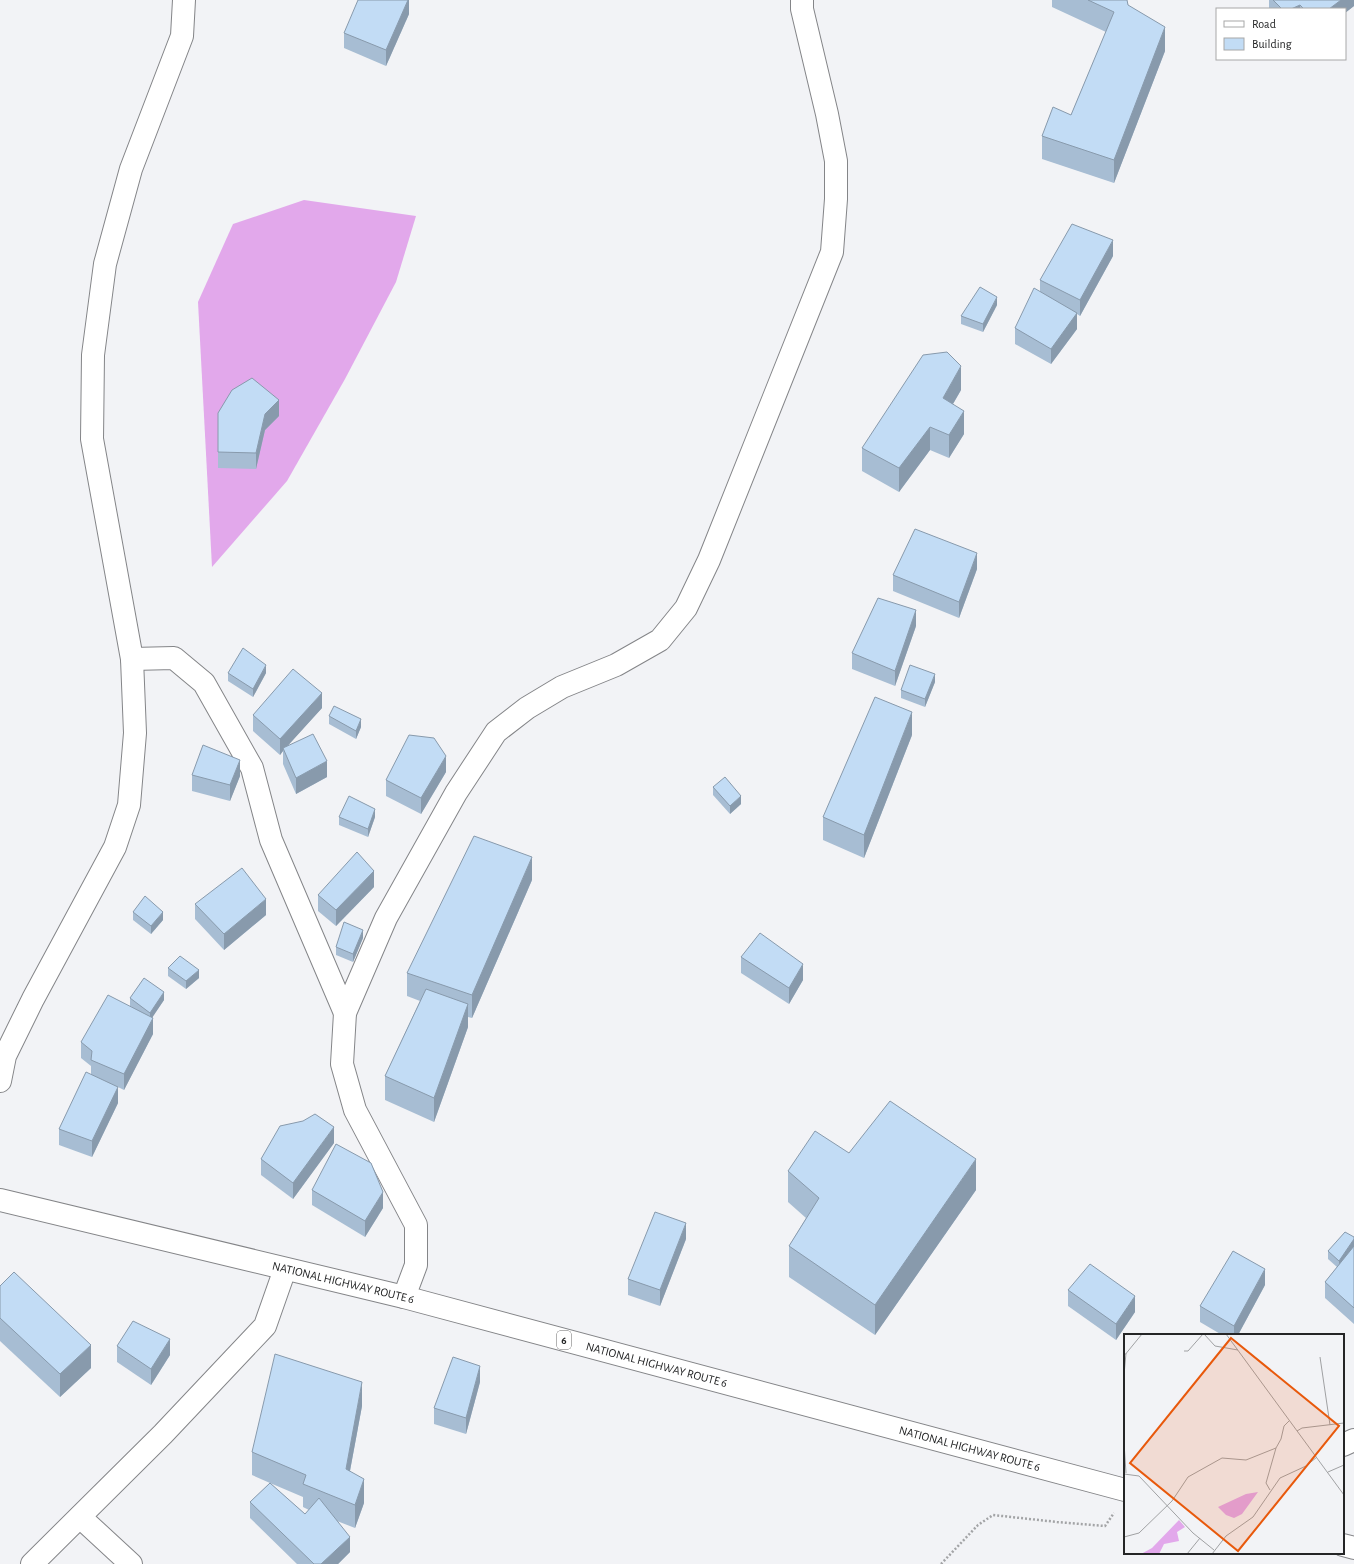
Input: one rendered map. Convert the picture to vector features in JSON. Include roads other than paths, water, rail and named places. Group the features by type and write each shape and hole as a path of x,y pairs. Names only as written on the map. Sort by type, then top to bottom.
{"main road":[{"path":"0,1082 5,1056 33,999 115,847 129,805 135,733 132,659 92,439 93,355 105,264 131,169 182,36 184,0"},
{"path":"404,1297 416,1265 416,1225 355,1110 342,1064 345,1013 386,918 456,793 496,732 527,708 562,687 616,665 660,640 686,608 709,560 832,252 836,199 836,161 827,114 802,9 802,0"},
{"path":"132,659 174,658 204,682 252,768 271,840 345,1013"},
{"name":"NATIONAL HIGHWAY ROUTE 6","path":"0,1200 404,1297 1121,1499"},
{"path":"32,1564 163,1434 265,1326 285,1269"},
{"path":"1344,1444 1354,1440"},
{"path":"80,1516 131,1564"},
{"path":"1344,1545 1354,1548"}]}
